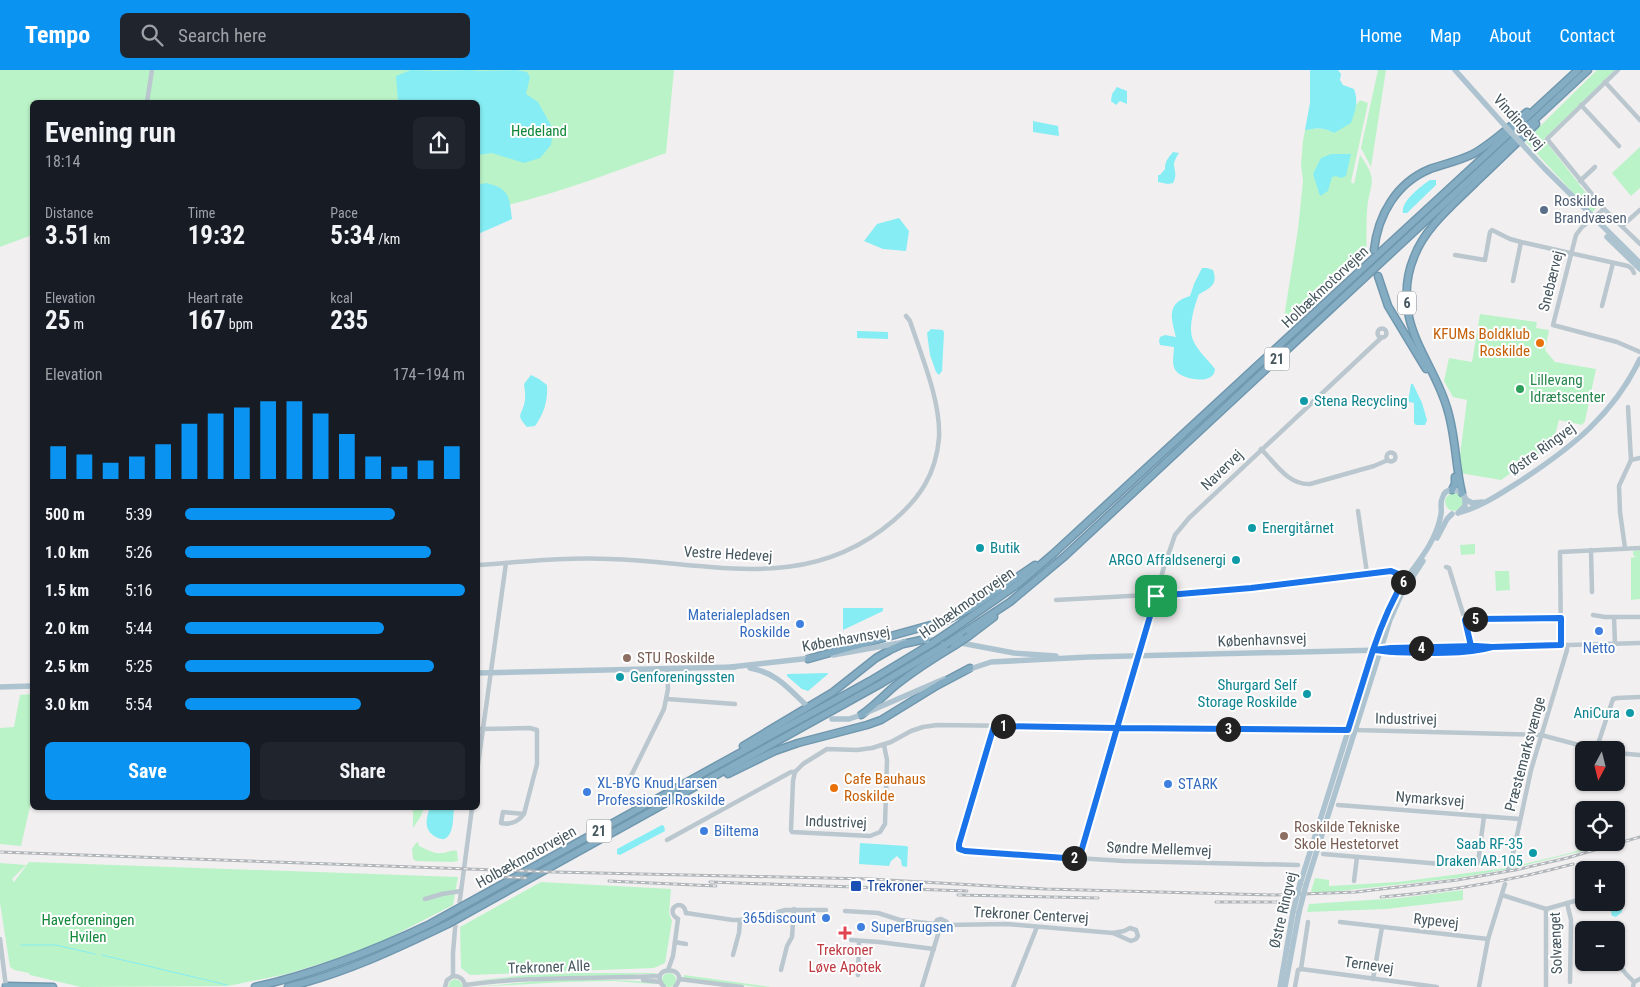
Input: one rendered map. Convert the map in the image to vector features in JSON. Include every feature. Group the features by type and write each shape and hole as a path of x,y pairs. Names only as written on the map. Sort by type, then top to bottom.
{"highway":[{"name":"Holbækmotorvejen","path":"255,987 320,970 384,945 430,924 870,681 928,642 949,632 1018,584 1053,554 1578,70"},
{"name":"Holbækmotorvejen","path":"288,987 335,974 379,957 448,924 882,683 945,645 1010,602 1073,549 1588,70"},
{"name":"6","path":"1464,496 1446,405 1409,316 1407,286 1413,258 1420,244 1444,214 1554,107 1580,77"},
{"path":"1374,250 1379,224 1394,197 1404,185 1428,170 1471,154 1486,146 1560,87"},
{"name":"6","path":"1378,276 1388,306 1423,363 1442,404 1450,429 1453,450 1455,484 1452,490"},
{"path":"808,659 945,621 972,608 1053,554"},
{"path":"860,715 874,706 894,687 919,668 969,636 1030,590 1042,576"},
{"path":"703,773 728,755 834,692 876,658 903,644 928,642"},
{"path":"701,784 725,776 775,751 881,720 970,668"},
{"path":"6,987 53,987"}],"main road":[{"name":"Vindingevej","path":"1455,70 1544,168 1640,269"},
{"name":"Vindingevej","path":"1591,218 1640,263"},
{"name":"Østre Ringvej","path":"1351,730 1381,650 1390,620 1402,595 1449,516 1485,501 1557,456 1591,429 1618,396 1640,359"},
{"path":"1452,490 1459,491 1472,503 1485,501"},
{"name":"6","path":"1442,506 1443,495 1452,490"},
{"name":"6","path":"1455,514 1464,508 1464,496"},
{"path":"1442,506 1446,511 1455,514"},
{"name":"Østre Ringvej","path":"1280,987 1303,884 1351,730 1373,650 1393,597 1434,536 1439,524 1442,506"},
{"name":"Københavnsvej","path":"480,673 731,667 808,659 945,640 1014,652 1084,658"},
{"name":"Københavnsvej","path":"832,719 849,719 970,668 991,662 1381,650"},
{"name":"Københavnsvej","path":"731,667 750,668 772,674 782,681 805,704"},
{"path":"0,687 30,686"},
{"name":"Østre Ringvej","path":"1286,987 1296,912"}],"street":[{"path":"147,100 152,70"},
{"path":"1618,70 1547,139 1604,209 1640,244"},
{"path":"1605,82 1640,120"},
{"path":"1581,105 1619,146"},
{"path":"1580,181 1596,168"},
{"name":"Snebærvej","path":"1604,209 1591,218 1576,235 1553,325 1617,342 1640,352"},
{"path":"1622,226 1640,210"},
{"path":"1455,255 1485,260 1491,230 1521,242 1628,266 1634,273"},
{"path":"1513,281 1521,242"},
{"path":"1602,306 1613,263"},
{"name":"Vestre Hedevej","path":"480,565 610,558 764,570 792,567 816,561 852,548 866,540 886,527 909,508 926,484 936,455 939,436 937,412 910,321 906,316"},
{"name":"Navervej","path":"1079,859 1175,535 1189,518 1380,338"},
{"path":"1625,548 1620,512 1619,486 1631,460 1628,406"},
{"path":"1261,449 1291,480 1304,484 1374,466 1388,460"},
{"path":"1631,460 1640,458"},
{"path":"1358,511 1367,573"},
{"path":"1561,645 1560,552 1640,548"},
{"path":"1590,550 1592,592"},
{"path":"506,563 491,673 480,729 532,728 536,730 537,764 524,814 521,819 508,824 501,823 504,812 524,814"},
{"path":"1446,567 1448,568 1465,620 1471,646"},
{"path":"1056,600 1156,596 1251,588 1391,571 1406,577"},
{"path":"1593,615 1605,618 1640,617"},
{"path":"1614,617 1615,644"},
{"path":"1465,620 1561,618"},
{"name":"Københavnsvej","path":"1381,650 1391,648 1640,643"},
{"name":"Præstemarksvænge","path":"1508,869 1511,863 1531,770 1568,650 1567,645"},
{"name":"Københavnsvej","path":"1381,650 1396,652 1447,652 1474,651 1492,647"},
{"path":"628,782 661,717 667,699 667,670"},
{"path":"1600,741 1613,699 1640,697"},
{"path":"667,699 736,704"},
{"name":"Industrivej","path":"667,840 791,772 795,772 803,764 827,749 857,750 872,748 884,745 906,733 937,725 1351,730 1541,735 1575,744"},
{"name":"Søndre Mellemvej","path":"994,726 959,849 1079,859 1298,865"},
{"name":"Industrivej","path":"795,772 792,794 792,832 874,836 880,832 885,824 887,760 884,745"},
{"path":"1625,754 1640,755"},
{"name":"Nymarksvej","path":"1338,805 1520,819"},
{"path":"460,899 472,810"},
{"path":"1323,854 1441,864 1454,861 1478,862 1484,816"},
{"path":"1354,882 1357,857"},
{"path":"1479,987 1488,939 1506,884"},
{"path":"424,899 461,891"},
{"name":"Solvænget","path":"1502,895 1546,909 1575,901"},
{"name":"Solvænget","path":"1567,903 1571,920 1570,982"},
{"path":"679,905 686,909 686,913 683,918 678,919 672,914 675,906 679,905"},
{"name":"Solvænget","path":"1546,909 1546,987"},
{"path":"781,970 787,946 792,937 794,910"},
{"path":"686,913 740,920 753,919 777,911 826,910"},
{"path":"845,911 878,913 900,920 934,924"},
{"path":"934,924 941,918 945,920 947,925 945,930 939,931"},
{"path":"668,970 673,956 678,919"},
{"path":"733,955 740,920"},
{"path":"1295,987 1308,922"},
{"name":"Rypevej","path":"1340,922 1488,939"},
{"path":"934,924 939,931"},
{"name":"Trekroner Centervej","path":"947,925 1007,924 1113,933 1134,928 1138,936 1131,941 1113,933"},
{"path":"1013,987 1037,926"},
{"path":"1373,979 1382,927"},
{"path":"453,976 455,929"},
{"path":"922,987 939,931"},
{"path":"0,939 6,987"},
{"path":"851,940 934,948"},
{"path":"858,975 860,941"},
{"path":"675,942 686,944"},
{"path":"673,956 677,983 698,982 742,987"},
{"name":"Ternevej","path":"1299,969 1437,987"},
{"path":"664,987 660,979 663,972 668,970 674,971"},
{"path":"1624,971 1634,984 1640,979"},
{"path":"445,987 447,980 453,976 461,978 465,986"},
{"name":"Trekroner Alle","path":"465,986 510,980 575,977 660,979"}],"green space":[{"name":"Hedeland","path":"0,70 674,70 666,153 550,194 480,211 480,100 30,100 30,236 0,247"},
{"path":"1378,70 1386,70 1371,167 1361,148"},
{"path":"1597,70 1615,70 1544,139 1597,207 1592,213 1525,141"},
{"path":"1360,100 1368,103 1351,182 1354,184 1360,155 1372,177 1367,211 1366,251 1341,269 1310,302 1283,324 1298,229 1303,181 1301,165 1305,130 1320,128 1334,133"},
{"path":"1640,147 1640,188 1631,196 1612,173"},
{"name":"Lillevang Idrætscenter","path":"1480,314 1537,322 1536,328 1549,330 1545,350 1555,362 1596,369 1585,421 1582,425 1559,420 1555,435 1556,442 1501,480 1460,473 1460,455 1467,400 1453,397 1444,381 1449,358 1472,362"},
{"path":"1454,493 1460,496 1463,502 1460,508 1454,511 1448,508 1445,502 1448,496"},
{"path":"1475,544 1475,554 1461,555 1460,545"},
{"path":"1640,550 1640,599 1631,600 1631,558 1629,558 1636,557 1633,555 1633,551"},
{"path":"1495,571 1509,571 1510,590 1496,591"},
{"path":"30,694 30,807 21,846 0,844 0,728 14,727 20,695"},
{"path":"413,810 423,810 421,816 413,828"},
{"path":"418,842 419,846 436,853 457,851 458,861 416,861 413,859 412,849"},
{"path":"1582,851 1514,868 1457,878 1313,894 1311,891 1315,878 1329,880 1329,886 1398,882 1507,868"},
{"name":"Haveforeningen Hvilen","path":"29,862 458,877 453,905 383,941 287,974 228,986 81,987 30,975 10,967 0,903 0,863 26,865 12,879 14,882"},
{"path":"541,882 671,889 669,913 672,921 665,963 654,968 470,975 461,968 460,927"},
{"path":"1463,890 1463,900 1386,909 1307,912 1309,904 1400,898"},
{"path":"577,973 655,974 471,981 528,975"},
{"path":"666,973 672,973 676,980 672,987 666,987 662,983 662,977"},
{"path":"684,975 771,987 684,978"},
{"path":"455,979 460,981 463,987 448,987 450,981"},
{"path":"550,980 616,980 654,982 654,984 614,981 474,987"}],"water":[{"path":"411,70 516,70 527,72 530,77 526,94 538,102 553,129 551,145 540,158 524,163 492,153 480,155 480,100 398,100 396,76"},
{"path":"1310,70 1338,70 1341,74 1340,80 1343,85 1354,89 1356,102 1351,123 1334,133 1320,128 1305,130 1310,103"},
{"path":"1117,87 1127,91 1127,104 1120,101 1116,105 1111,101 1112,94"},
{"path":"1033,121 1058,126 1059,136 1033,132"},
{"path":"1173,152 1179,153 1174,163 1175,176 1173,183 1158,182 1158,175 1165,169 1166,162"},
{"path":"1331,154 1351,154 1346,176 1341,178 1332,177 1328,191 1320,196 1313,174 1321,158"},
{"path":"1430,180 1436,180 1436,185 1407,213 1403,213 1408,199"},
{"path":"486,183 494,185 504,191 509,199 512,219 480,233 480,184"},
{"path":"899,218 909,231 906,251 883,249 864,241 877,224"},
{"path":"1202,268 1213,270 1215,279 1210,287 1199,294 1192,317 1191,329 1193,340 1197,347 1215,369 1213,375 1209,378 1197,379 1179,374 1174,369 1174,347 1160,345 1159,341 1160,337 1165,335 1176,337 1172,312 1177,303 1190,296"},
{"path":"931,329 943,330 944,333 942,371 939,375 936,372 930,355 927,333"},
{"path":"857,331 888,332 888,339 857,338"},
{"path":"531,375 547,385 547,396 543,412 535,426 527,427 520,416 525,400 524,384"},
{"path":"1411,384 1413,384 1422,403 1427,420 1425,425 1416,425 1414,423 1414,403 1405,401 1409,396"},
{"path":"843,608 883,608 883,611 843,630"},
{"path":"828,673 808,691 802,689 787,676 787,674"},
{"path":"429,810 454,810 449,836 441,839 433,835 428,829 427,817"},
{"path":"662,825 665,831 620,855 617,854 617,849"},
{"path":"860,843 908,847 907,867 902,866 901,860 897,856 891,861 889,866 859,864"},
{"path":"1622,911 1616,917 1612,916 1611,912"}],"waterway":[{"path":"21,945 56,945 95,954"},
{"path":"102,955 227,985"}],"tunnel":[{"path":"455,929 460,899"}],"railway":[{"path":"0,852 553,872 870,879 1045,889 1276,895 1356,892 1457,880 1515,870 1567,858 1640,837"},
{"path":"1381,897 1477,885 1573,864"},
{"path":"484,876 526,878"},
{"path":"609,881 716,886"},
{"path":"710,882 967,891"},
{"path":"958,895 1098,898"},
{"path":"1216,902 1291,902"}],"place":[{"name":"Roskilde Brandvæsen","path":"1544,210"},
{"name":"KFUMs Boldklub Roskilde","path":"1540,343"},
{"name":"Lillevang Idrætscenter","path":"1520,389"},
{"name":"Stena Recycling","path":"1304,401"},
{"name":"Energitårnet","path":"1252,528"},
{"name":"Butik","path":"980,548"},
{"name":"ARGO Affaldsenergi","path":"1236,560"},
{"name":"Materialepladsen Roskilde","path":"800,624"},
{"name":"Netto","path":"1599,631"},
{"name":"STU Roskilde","path":"627,658"},
{"name":"Genforeningssten","path":"620,677"},
{"name":"Shurgard Self Storage Roskilde","path":"1307,694"},
{"name":"AniCura","path":"1630,713"},
{"name":"STARK","path":"1168,784"},
{"name":"Cafe Bauhaus Roskilde","path":"834,788"},
{"name":"XL-BYG Knud Larsen Professionel Roskilde","path":"587,792"},
{"name":"Biltema","path":"704,831"},
{"name":"Roskilde Tekniske Skole Hestetorvet","path":"1284,836"},
{"name":"Saab RF-35 Draken AR-105","path":"1533,853"},
{"name":"Trekroner","path":"856,886"},
{"name":"365discount","path":"826,918"},
{"name":"SuperBrugsen","path":"861,927"},
{"name":"Trekroner Løve Apotek","path":"845,933"}],"route":[{"path":"1156,596 1117,728 994,726 959,849 1079,859 1117,728 1348,730 1373,650 1391,648 1492,647 1561,645 1561,618 1475,619 1465,620 1471,646 1492,647 1474,651 1447,652 1390,652 1373,650 1387,610 1406,577 1391,571 1251,588 1156,596"}]}
